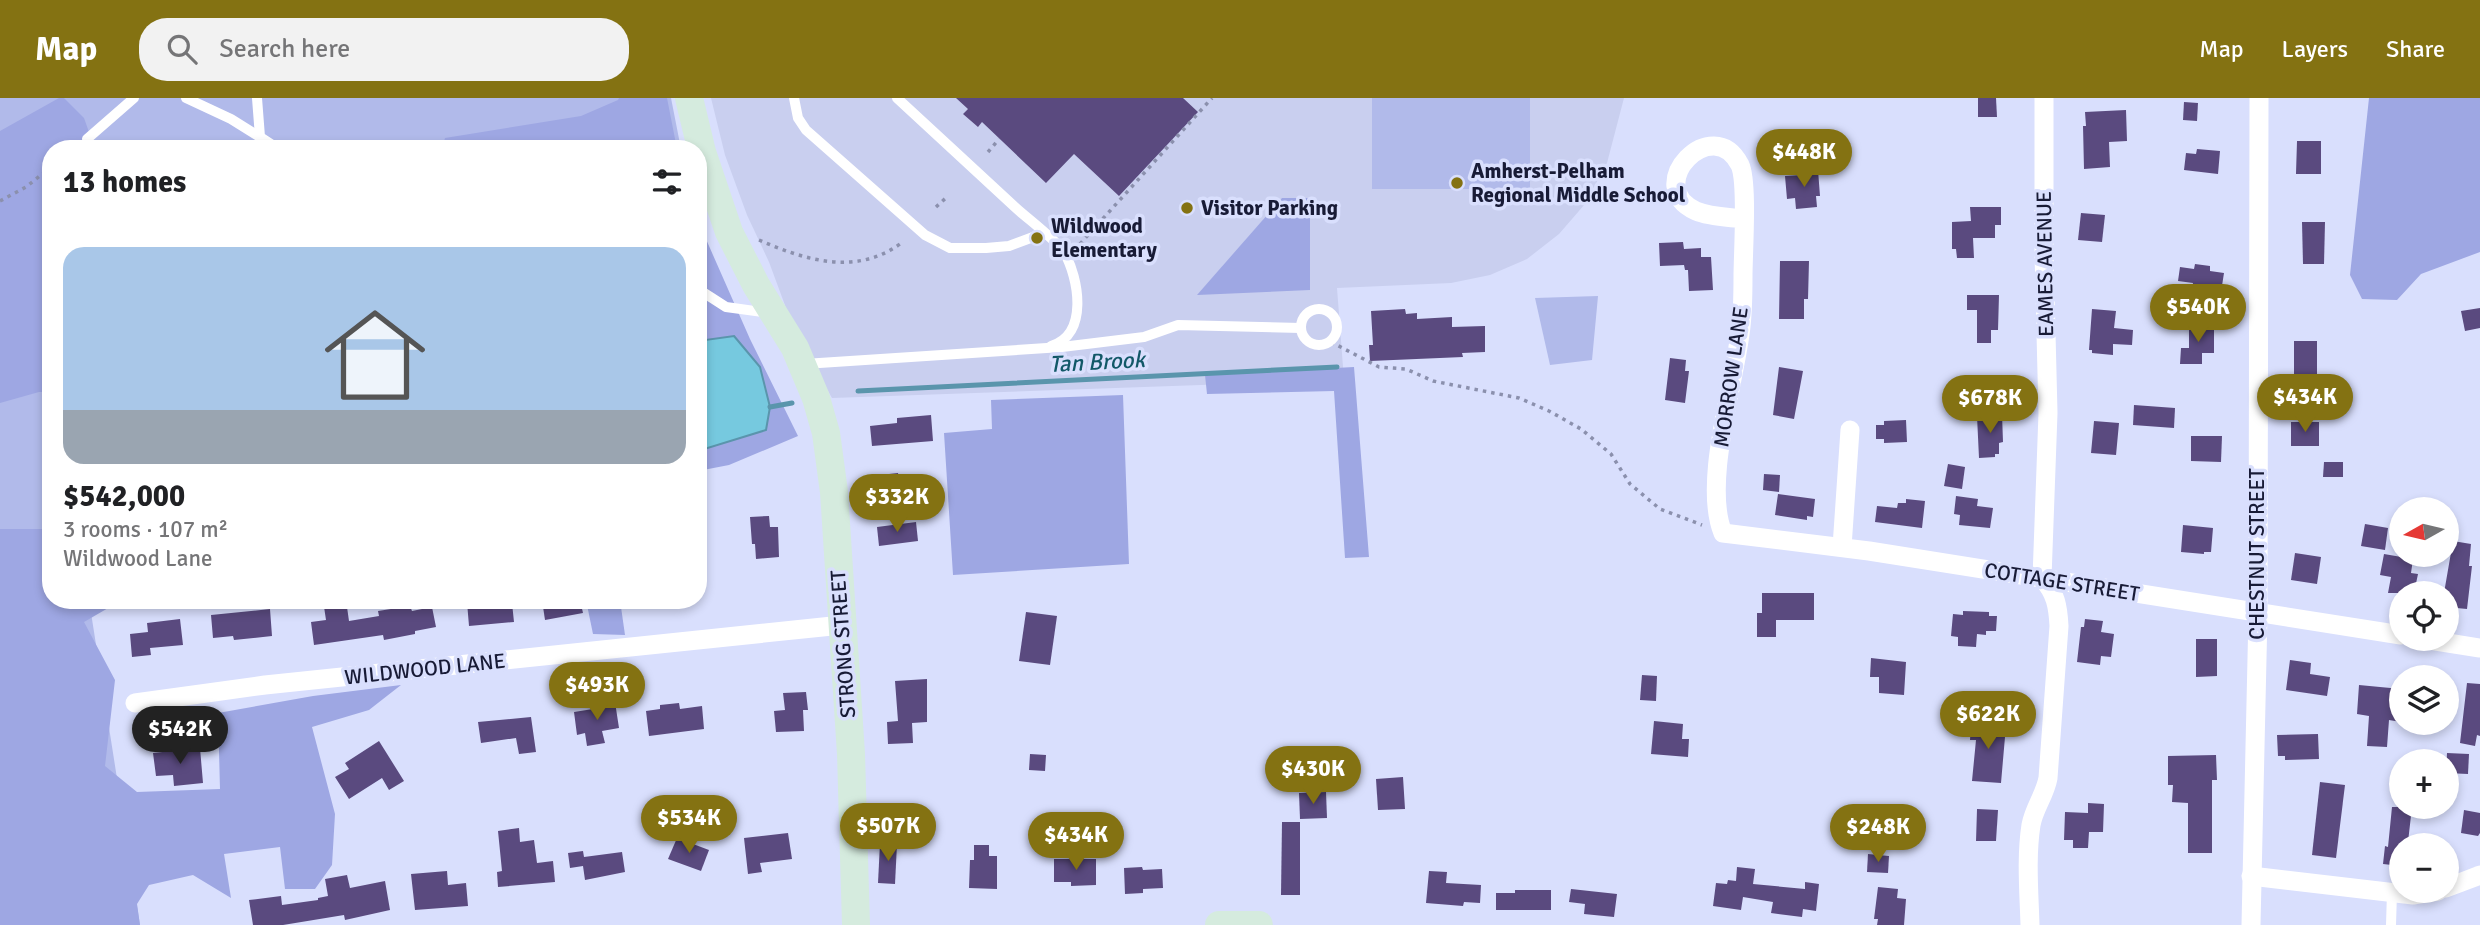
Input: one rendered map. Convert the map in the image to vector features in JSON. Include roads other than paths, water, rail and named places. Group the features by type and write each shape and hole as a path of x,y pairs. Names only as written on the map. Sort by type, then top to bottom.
{"main road":[{"name":"STRONG STREET","path":"689,98 699,140"},
{"name":"STRONG STREET","path":"707,167 722,213 747,270 802,364 816,398 828,445 834,492 852,767 856,925"},
{"path":"1219,925 1259,925"}],"street":[{"name":"EAMES AVENUE","path":"2030,925 2031,824 2049,778 2059,626 2052,588 2042,578 2048,413 2044,98"},
{"name":"CHESTNUT STREET","path":"2251,925 2258,614 2259,98"},
{"name":"MORROW LANE","path":"1723,533 1717,520 1715,486 1743,310 1744,219"},
{"path":"1842,547 1850,430"},
{"name":"COTTAGE STREET","path":"1723,533 1842,547 2389,633"},
{"name":"WILDWOOD LANE","path":"135,703 265,685 842,625"},
{"path":"2459,645 2480,648"},
{"path":"2459,883 2480,875"},
{"path":"2251,876 2389,892"}],"lane":[{"path":"88,139 134,98"},
{"path":"186,98 231,119 265,140"},
{"path":"257,98 260,137"},
{"path":"794,98 798,118 806,130 925,234 950,247 986,248 1009,246 1044,233"},
{"path":"897,98 1063,251 1077,288 1077,317 1073,329 1065,338 1055,345 1044,347"},
{"path":"707,295 726,307 774,314"},
{"path":"1316,309 1328,311 1338,326 1335,338 1320,346 1309,343 1301,327 1302,321 1316,309"},
{"path":"802,364 1062,347 1144,337 1178,325 1301,327"},
{"path":"2391,925 2392,903"}],"waterway":[{"name":"Tan Brook","path":"858,391 1337,367"},
{"name":"Tan Brook","path":"770,407 792,403"}],"place":[{"name":"Amherst-Pelham Regional Middle School","path":"1457,183"},
{"name":"Visitor Parking","path":"1187,208"},
{"name":"Wildwood Elementary","path":"1037,238"}]}
